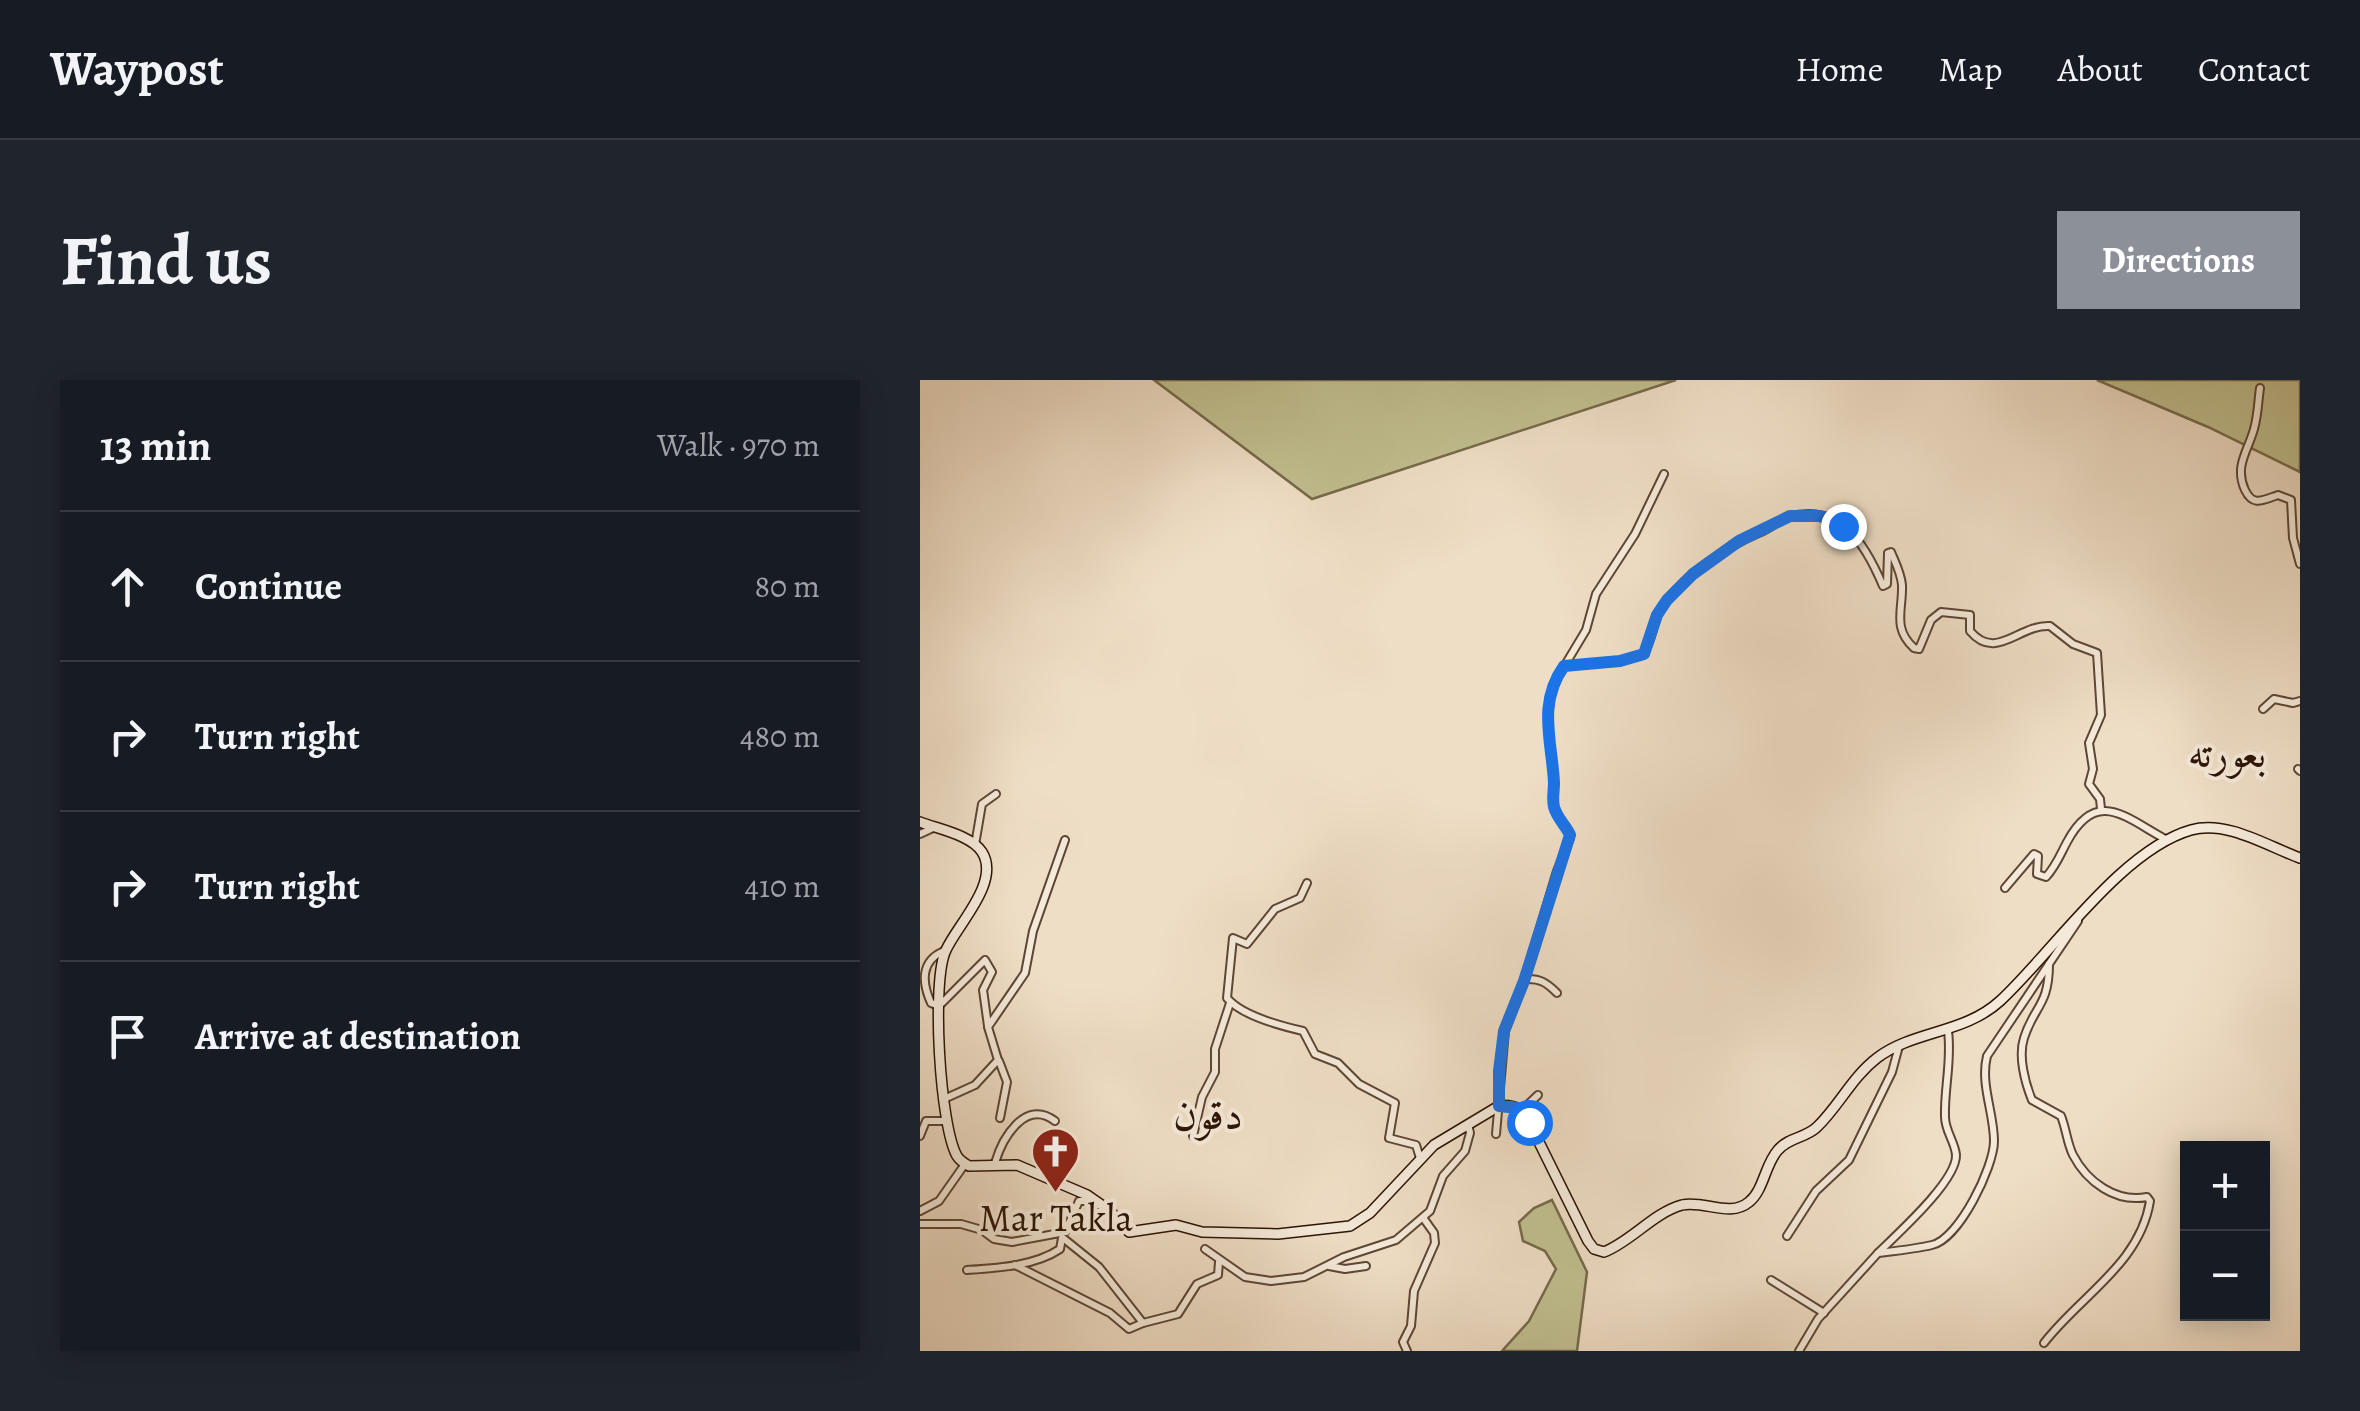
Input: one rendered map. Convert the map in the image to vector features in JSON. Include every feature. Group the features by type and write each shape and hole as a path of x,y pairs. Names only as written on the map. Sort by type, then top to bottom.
{"main road":[{"path":"920,822 959,836 982,850 986,864 982,888 944,951 939,1006 946,1121 957,1156 966,1164 975,1168 1016,1165 1099,1202 1121,1226 1137,1233 1176,1225 1202,1232 1278,1234 1329,1229 1350,1226 1370,1213 1434,1145 1499,1106 1511,1105 1521,1111 1588,1241 1594,1249 1604,1252 1680,1206 1735,1209 1752,1200 1780,1147 1816,1128 1868,1066 1899,1045 1948,1031 1979,1017 1999,1002 2083,910 2168,840 2192,830 2211,828 2300,858"}],"street":[{"path":"2260,388 2254,432 2239,474 2254,501 2278,495 2291,500 2293,538 2300,564"},
{"path":"1496,1134 1504,1031 1525,979 1570,835 1554,809 1546,721 1550,695 1586,630 1596,594 1640,525 1664,474"},
{"path":"1564,666 1640,656 1648,648 1662,607 1704,566 1743,539 1784,518 1824,517 1861,540 1884,586 1890,552 1902,584 1898,620 1914,648 1919,649 1931,620 1941,612 1970,614 1970,631 1985,644 1999,644 2030,628 2050,626 2071,642 2098,653 2101,715 2089,742 2093,769 2089,784 2100,798 2101,810"},
{"path":"2263,709 2274,700 2293,704 2300,701"},
{"path":"975,846 982,804 996,794"},
{"path":"2005,888 2034,854 2038,856 2036,874 2046,877 2070,837 2093,812 2126,816 2168,840"},
{"path":"920,834 934,828"},
{"path":"988,1027 1025,973 1033,931 1065,840"},
{"path":"1308,883 1300,898 1275,908 1247,944 1233,938 1231,979 1226,993 1230,1002 1278,1026 1303,1030 1314,1054 1338,1063 1359,1084 1395,1103 1389,1138 1416,1144 1420,1158"},
{"path":"1878,1253 1934,1245 1963,1216 1994,1152 1984,1077 1987,1056 2075,928 2083,910"},
{"path":"944,951 932,958 923,984 932,1004 939,1006 985,960 992,972 983,990 988,1027 1008,1082 1000,1118"},
{"path":"2044,1343 2130,1253 2150,1200 2123,1198 2102,1188 2074,1156 2061,1116 2032,1100 2022,1056 2023,1042 2046,995 2049,963"},
{"path":"1525,979 1536,978 1557,993"},
{"path":"1193,1136 1202,1097 1215,1072 1214,1048 1230,1002"},
{"path":"1799,1351 1824,1313 1933,1196 1955,1162 1956,1153 1944,1119 1950,1077 1948,1031"},
{"path":"1787,1236 1816,1191 1849,1160 1892,1072 1899,1045"},
{"path":"944,1099 975,1086 998,1060"},
{"path":"1521,1111 1538,1096"},
{"path":"994,1164 1006,1136 1025,1117 1040,1114 1055,1121"},
{"path":"920,1136 926,1122 946,1121"},
{"path":"1205,1250 1245,1276 1262,1280 1304,1277 1396,1240 1410,1225 1424,1219 1443,1176 1465,1150 1470,1133 1468,1124"},
{"path":"920,1211 939,1200 966,1164"},
{"path":"967,1270 1015,1265 1056,1253 1079,1201 1099,1202"},
{"path":"1408,1351 1403,1342 1411,1326 1414,1291 1435,1243 1434,1232 1424,1219"},
{"path":"920,1224 961,1224 982,1230 994,1239 1012,1242 1064,1235"},
{"path":"1064,1235 1099,1268 1143,1323"},
{"path":"1015,1265 1110,1314 1128,1329 1178,1314 1197,1284 1218,1274 1219,1260"},
{"path":"1328,1265 1345,1269 1366,1266"},
{"path":"1771,1280 1824,1313"}],"shaded area":[{"path":"1154,380 1676,380 1312,499"},
{"path":"2097,380 2300,380 2300,472 2208,427"},
{"path":"1552,1200 1587,1272 1577,1351 1502,1351 1529,1321 1556,1269 1545,1251 1523,1241 1519,1222 1534,1208"}],"place":[{"name":"Mar Takla","path":"1056,1194"}],"district":[{"name":"بعورته","path":"2227,752"},
{"name":"دقون","path":"1208,1114"}],"route":[{"path":"1529,1122 1518,1108 1499,1106 1499,1071 1510,1010 1524,981 1570,835 1554,809 1546,721 1558,675 1564,666 1620,661 1644,654 1657,615 1667,600 1693,574 1743,539 1790,516 1820,516 1843,526"}]}
